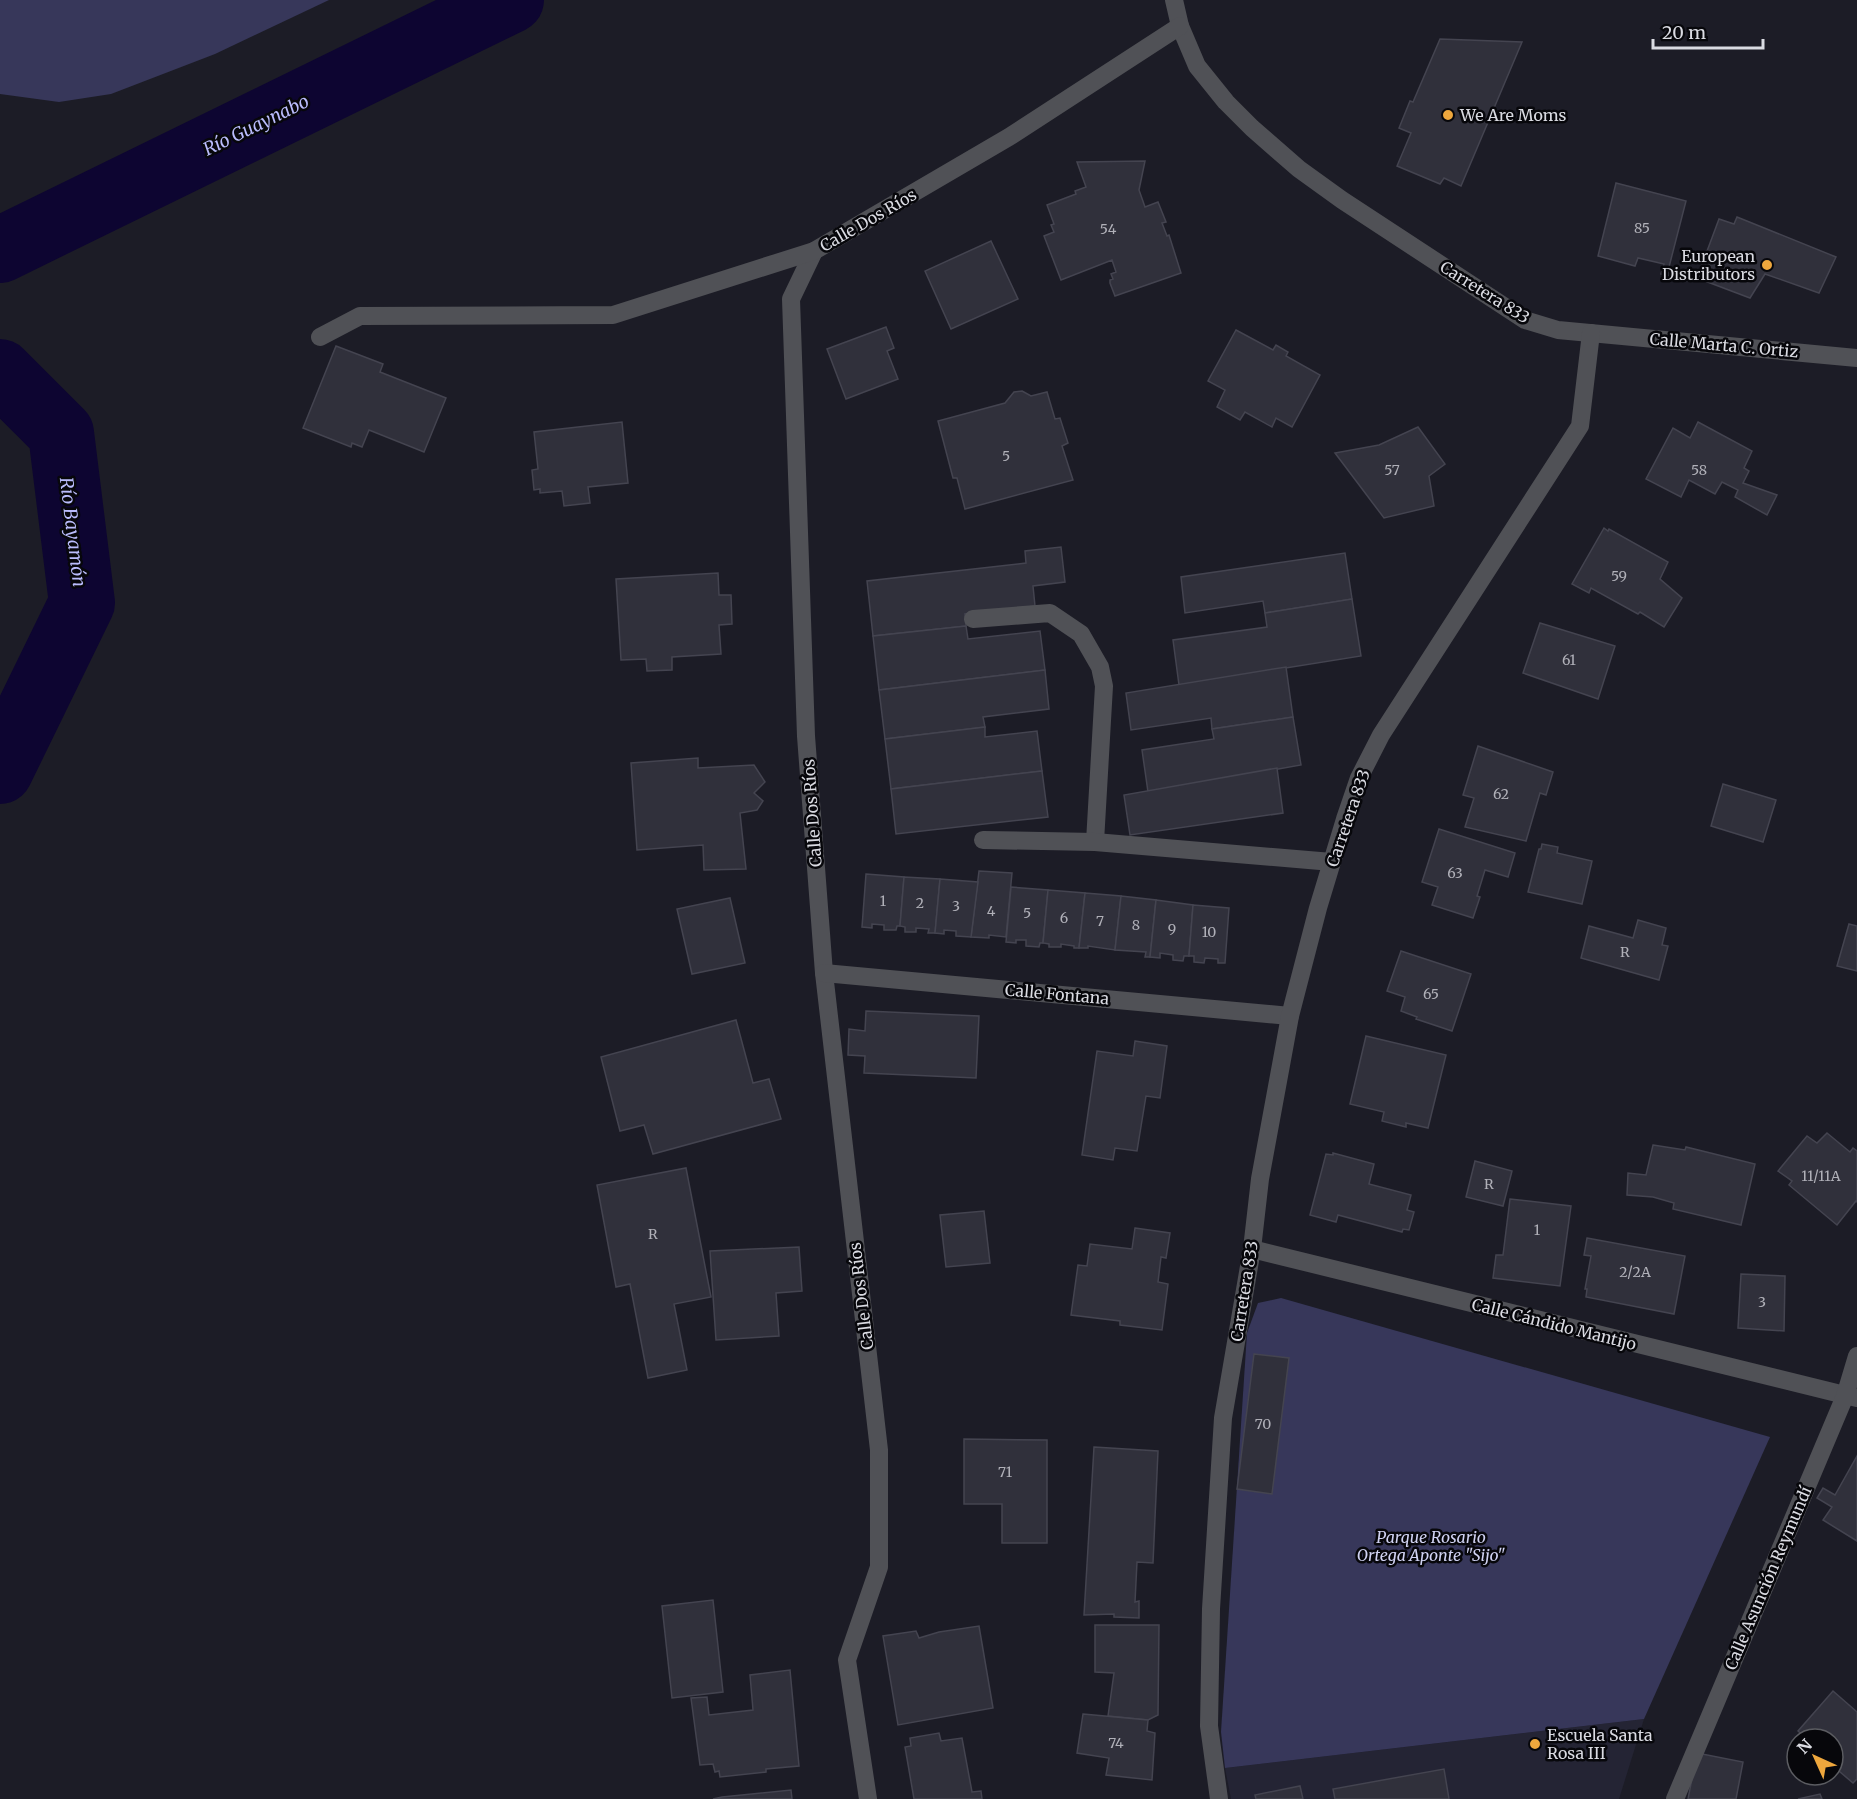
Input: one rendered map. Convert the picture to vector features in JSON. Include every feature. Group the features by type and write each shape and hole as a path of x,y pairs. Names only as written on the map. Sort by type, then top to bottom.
{"street":[{"name":"Carretera 833","path":"1174,0 1180,26 1197,66 1226,102 1299,169 1342,200 1526,320 1558,330 1591,333 1580,426 1381,735 1359,778 1332,862 1290,1016 1260,1179 1252,1249 1222,1418 1211,1609 1209,1726 1219,1799"},
{"name":"Calle Dos Ríos","path":"868,1799 848,1660 879,1567 879,1450 824,973 806,736 790,299 814,251 1009,137 1180,26"},
{"path":"320,337 360,316 613,315 814,251"},
{"name":"Calle Marta C. Ortiz","path":"1591,333 1857,358"},
{"path":"973,619 1050,613 1081,634 1091,648 1100,667 1104,686 1095,842"},
{"path":"983,840 1095,842 1332,862"},
{"name":"Calle Fontana","path":"824,973 1290,1016"},
{"name":"Calle Cándido Mantijo","path":"1252,1249 1851,1397"},
{"name":"Calle Asunción Reymundí","path":"1675,1799 1851,1397 1857,1356"}],"shaded area":[{"name":"Escuela Santa Rosa III","path":"1644,1719 1619,1799 1231,1799 1225,1768"}],"green space":[{"path":"0,0 329,0 215,54 111,94 59,102 0,94"},
{"name":"Parque Rosario Ortega Aponte \"Sijo\"","path":"1281,1298 1770,1437 1644,1719 1225,1768 1221,1732 1247,1333 1258,1303"}],"building":[{"name":"We Are Moms","path":"1440,39 1522,42 1461,186 1444,178 1440,184 1397,166 1411,133 1399,128 1410,101 1413,102"},
{"path":"1145,161 1139,190 1145,207 1158,202 1166,222 1162,223 1167,236 1169,235 1181,273 1115,296 1110,283 1113,279 1111,274 1116,272 1112,260 1061,280 1044,236 1054,232 1051,225 1054,224 1047,205 1076,194 1075,191 1086,187 1077,162"},
{"path":"1616,183 1686,201 1669,267 1690,273 1688,281 1661,274 1664,264 1638,258 1635,266 1598,256"},
{"name":"European Distributors","path":"1737,217 1836,257 1819,293 1765,274 1750,298 1697,278 1719,219 1734,224"},
{"path":"991,241 1018,299 951,329 925,271"},
{"path":"886,327 894,348 887,351 898,379 846,399 827,349"},
{"path":"1236,330 1273,350 1276,345 1288,352 1286,356 1320,375 1292,427 1276,418 1272,427 1245,412 1240,420 1217,407 1225,390 1208,381"},
{"path":"336,346 383,364 380,372 446,398 424,452 369,430 362,447 352,443 351,447 303,428"},
{"path":"1022,391 1031,396 1047,392 1055,419 1060,418 1068,443 1062,446 1073,480 965,509 957,478 953,478 938,421 1005,403 1014,392"},
{"path":"622,422 628,483 588,487 590,503 564,506 562,491 540,493 540,489 534,490 532,470 538,469 534,432"},
{"path":"1698,422 1752,451 1744,468 1749,471 1743,483 1777,495 1767,515 1735,497 1738,490 1722,482 1715,494 1689,480 1681,497 1646,479 1673,428 1690,438"},
{"path":"1418,427 1445,464 1429,476 1434,506 1384,518 1335,453 1379,445"},
{"path":"1604,528 1668,562 1660,579 1682,598 1664,627 1640,612 1638,614 1591,588 1589,593 1572,584"},
{"path":"1061,547 1065,582 1033,586 1035,606 965,614 966,626 873,636 867,581 1026,563 1025,551"},
{"path":"1345,553 1352,599 1265,613 1263,601 1185,613 1181,577"},
{"path":"718,573 719,595 731,595 732,624 719,625 721,654 672,657 672,670 647,671 646,659 621,660 616,579"},
{"path":"1352,599 1361,656 1179,685 1173,640 1267,627 1265,613"},
{"path":"1540,623 1615,646 1598,699 1523,673"},
{"path":"966,626 968,639 1040,631 1045,670 879,690 873,636"},
{"path":"1286,667 1293,717 1212,729 1211,718 1131,730 1126,693"},
{"path":"1045,670 1049,709 983,717 985,727 885,739 879,690"},
{"path":"1293,717 1301,765 1148,792 1142,750 1214,739 1212,729"},
{"path":"985,727 985,737 1037,731 1042,771 891,789 885,739"},
{"path":"1478,746 1553,772 1546,795 1540,793 1526,841 1465,827 1474,798 1463,795"},
{"path":"698,758 698,768 754,765 765,782 754,793 763,801 757,810 740,813 746,869 704,870 703,845 637,850 631,763"},
{"path":"1277,768 1283,813 1130,835 1124,795"},
{"path":"1042,771 1048,817 896,834 891,789"},
{"path":"1723,784 1776,800 1763,842 1711,826"},
{"path":"1439,829 1515,853 1508,877 1485,870 1473,918 1432,905 1438,887 1422,882"},
{"path":"1542,844 1558,847 1557,853 1592,861 1582,904 1528,892"},
{"path":"979,871 1012,873 1006,937 989,935 989,938 971,937"},
{"path":"866,874 904,877 900,926 897,926 896,930 884,930 884,925 872,924 872,928 862,927"},
{"path":"904,877 940,879 935,933 928,933 929,929 916,928 916,932 905,932 905,927 900,926"},
{"path":"940,879 978,882 971,937 956,936 956,931 944,930 944,934 935,933"},
{"path":"1011,887 1048,890 1043,943 1040,943 1039,947 1026,946 1026,940 1016,940 1016,943 1006,942"},
{"path":"1048,890 1085,893 1079,948 1061,944 1061,947 1049,947 1049,944 1043,943"},
{"path":"1085,893 1121,896 1115,950 1088,946 1088,948 1079,948"},
{"path":"1121,896 1156,900 1150,957 1145,957 1146,952 1115,950"},
{"path":"730,898 745,963 692,974 677,909"},
{"path":"1156,900 1193,905 1189,956 1184,956 1183,961 1173,960 1173,955 1160,953 1160,958 1150,957"},
{"path":"1193,905 1229,908 1225,963 1218,963 1218,959 1205,958 1204,963 1194,962 1194,956 1189,956"},
{"path":"1638,920 1666,928 1662,945 1668,946 1659,980 1581,958 1589,926 1633,938"},
{"path":"1849,924 1857,926 1857,971 1837,966"},
{"path":"1401,951 1471,974 1452,1031 1416,1019 1417,1017 1401,1011 1405,997 1387,991"},
{"path":"866,1011 979,1016 976,1078 864,1073 865,1056 848,1055 849,1029 865,1031"},
{"path":"736,1020 753,1083 769,1079 781,1119 653,1154 644,1125 620,1131 601,1057"},
{"path":"1366,1036 1446,1055 1428,1128 1406,1123 1406,1127 1382,1121 1384,1112 1350,1104"},
{"path":"1135,1041 1167,1046 1160,1098 1146,1096 1137,1151 1115,1148 1113,1160 1082,1155 1097,1051 1133,1056"},
{"path":"1827,1133 1850,1152 1853,1148 1857,1151 1857,1202 1837,1225 1789,1185 1792,1181 1778,1171 1807,1136 1817,1143"},
{"path":"1653,1145 1685,1150 1686,1147 1755,1164 1741,1225 1673,1209 1674,1203 1653,1197 1627,1195 1628,1173 1646,1175"},
{"path":"1333,1153 1374,1164 1369,1184 1411,1195 1407,1210 1414,1212 1409,1230 1403,1229 1402,1232 1338,1215 1336,1222 1310,1215 1326,1154 1333,1155"},
{"path":"1475,1161 1512,1171 1503,1206 1466,1197"},
{"path":"686,1168 711,1297 674,1304 687,1370 648,1378 630,1284 616,1287 597,1185"},
{"path":"1510,1199 1571,1206 1560,1286 1493,1278 1496,1255 1503,1255"},
{"path":"984,1211 990,1263 946,1267 940,1215"},
{"path":"1135,1228 1170,1233 1166,1258 1161,1257 1158,1282 1168,1284 1162,1330 1120,1325 1120,1321 1071,1315 1078,1265 1087,1266 1090,1244 1132,1249"},
{"path":"1587,1238 1685,1256 1674,1314 1586,1297 1587,1289 1585,1289 1591,1256 1584,1255"},
{"path":"799,1247 802,1291 776,1293 779,1336 716,1340 710,1251"},
{"path":"1741,1274 1785,1276 1784,1331 1738,1328"},
{"path":"1254,1354 1289,1358 1272,1494 1237,1489"},
{"path":"964,1439 1047,1440 1047,1543 1002,1543 1002,1504 964,1504"},
{"path":"1094,1447 1158,1451 1153,1563 1137,1562 1135,1602 1139,1601 1139,1618 1114,1617 1114,1614 1084,1615"},
{"path":"1857,1456 1857,1541 1823,1520 1832,1507 1817,1498 1823,1488 1835,1495"},
{"path":"713,1600 723,1692 672,1698 662,1606"},
{"path":"1095,1625 1159,1625 1158,1715 1148,1720 1108,1716 1114,1673 1095,1672"},
{"path":"979,1626 993,1708 898,1725 883,1636 916,1631 919,1638 939,1632"},
{"path":"790,1670 799,1766 720,1777 719,1771 715,1772 713,1764 700,1765 691,1698 707,1697 709,1715 753,1710 750,1675"},
{"path":"1833,1691 1857,1712 1857,1779 1853,1783 1845,1776 1845,1727 1802,1727"},
{"path":"1083,1714 1148,1720 1147,1731 1155,1733 1152,1780 1106,1775 1109,1758 1077,1753"},
{"path":"939,1733 941,1741 962,1738 972,1792 981,1791 982,1799 914,1799 905,1747 911,1746 910,1738"},
{"path":"1697,1753 1743,1762 1736,1799 1688,1799"},
{"path":"1444,1769 1449,1799 1335,1799 1333,1789"},
{"path":"1300,1786 1303,1799 1256,1799 1255,1795"},
{"path":"791,1790 792,1799 713,1799 722,1797"},
{"path":"1820,1794 1822,1799 1798,1799"}],"waterway":[{"name":"Río Guaynabo","path":"0,250 511,0"},
{"name":"Río Bayamón","path":"0,372 61,433 82,603 0,771"}],"place":[{"name":"We Are Moms","path":"1448,115"},
{"name":"European Distributors","path":"1767,265"},
{"name":"Escuela Santa Rosa III","path":"1535,1744"}]}
